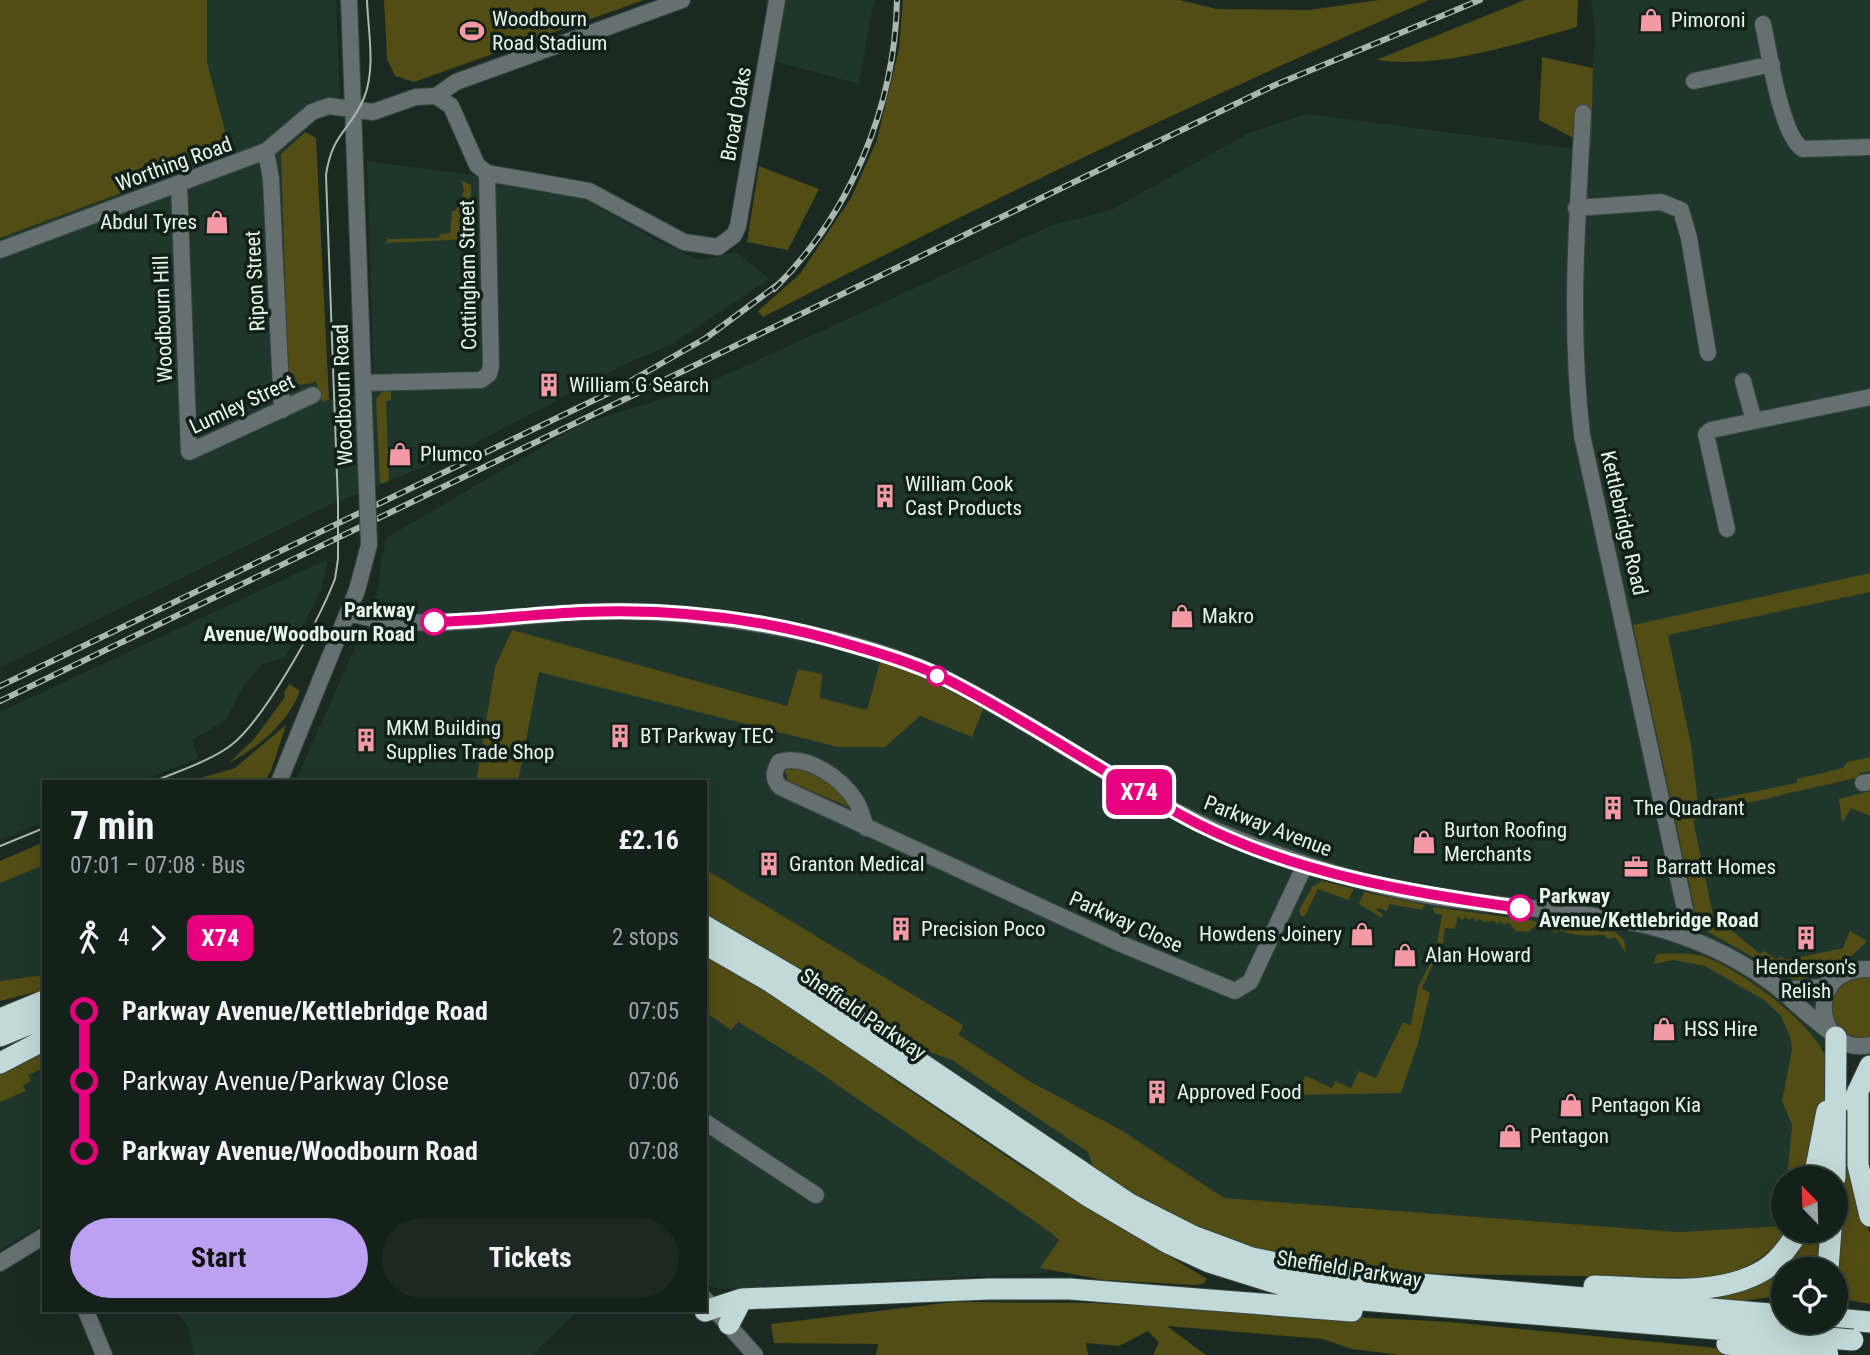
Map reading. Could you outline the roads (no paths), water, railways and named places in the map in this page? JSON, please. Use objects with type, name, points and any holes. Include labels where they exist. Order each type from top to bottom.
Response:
[{"type":"highway","name":"Sheffield Parkway","points":[[707,927],[796,979],[1095,1182],[1193,1236],[1252,1258],[1319,1273],[1480,1290],[1771,1331]]},
{"type":"highway","name":"Sheffield Parkway","points":[[707,945],[771,982],[1088,1196],[1168,1243],[1209,1262],[1286,1286],[1362,1300],[1771,1332]]},
{"type":"highway","points":[[0,1019],[42,1002]]},
{"type":"highway","points":[[0,1036],[42,1019]]},
{"type":"highway","points":[[1834,1035],[1837,1074],[1835,1166]]},
{"type":"highway","points":[[0,1063],[42,1041]]},
{"type":"highway","points":[[1836,1166],[1849,1111],[1870,1066]]},
{"type":"highway","points":[[1817,1166],[1837,1074]]},
{"type":"highway","points":[[1858,1091],[1858,1165],[1870,1216]]},
{"type":"highway","points":[[1480,1290],[1536,1286],[1714,1286],[1765,1269],[1788,1243]]},
{"type":"highway","points":[[707,1308],[742,1299],[1070,1289],[1400,1315],[1469,1309]]},
{"type":"highway","points":[[732,1330],[742,1299]]},
{"type":"highway","points":[[1788,1334],[1828,1355]]},
{"type":"highway","points":[[1820,1355],[1822,1334]]},
{"type":"street","name":"Woodbourn Road","points":[[280,779],[348,613],[369,545],[349,0]]},
{"type":"street","points":[[487,173],[477,165],[451,106],[436,96],[456,82],[682,0]]},
{"type":"street","name":"Broad Oaks","points":[[487,173],[589,191],[697,246],[718,247],[734,235],[741,214],[777,0]]},
{"type":"street","points":[[1763,24],[1787,127],[1797,145],[1803,149],[1870,147]]},
{"type":"street","points":[[1694,81],[1772,64]]},
{"type":"street","name":"Worthing Road","points":[[0,250],[266,151],[318,109],[353,107],[373,112],[416,97],[436,96]]},
{"type":"street","name":"Kettlebridge Road","points":[[1583,113],[1576,208],[1573,317],[1575,377],[1582,435],[1686,914],[1683,936]]},
{"type":"street","name":"Ripon Street","points":[[266,151],[271,179],[282,410]]},
{"type":"street","name":"Cottingham Street","points":[[363,383],[481,380],[489,374],[487,173]]},
{"type":"street","name":"Woodbourn Hill","points":[[179,184],[189,452]]},
{"type":"street","points":[[1576,208],[1661,202],[1681,210],[1689,238],[1707,353]]},
{"type":"street","points":[[1744,381],[1754,421]]},
{"type":"street","name":"Lumley Street","points":[[189,452],[313,395]]},
{"type":"street","points":[[1727,529],[1706,434],[1711,430],[1870,397]]},
{"type":"street","name":"Parkway Avenue","points":[[348,613],[424,622],[454,622],[637,611],[722,617],[809,633],[853,645],[946,679],[1102,772],[1202,825],[1305,865],[1430,896],[1610,920],[1683,936],[1720,953],[1781,990],[1815,1022],[1834,1035]]},
{"type":"street","name":"Parkway Close","points":[[866,828],[856,802],[832,775],[802,761],[788,759],[779,762],[774,781],[780,787],[866,828],[1119,943],[1235,991],[1250,982],[1305,865]]},
{"type":"street","points":[[1781,990],[1821,987],[1863,969],[1870,957]]},
{"type":"street","points":[[1834,981],[1824,1000],[1824,1014],[1834,1035],[1856,1046],[1870,1045]]},
{"type":"street","points":[[707,1123],[816,1195]]},
{"type":"street","points":[[0,1262],[42,1237]]},
{"type":"street","points":[[707,1311],[732,1330],[755,1355]]},
{"type":"street","points":[[86,1312],[98,1353]]},
{"type":"tram line","points":[[158,780],[212,757],[244,733],[289,668],[317,619],[335,579],[338,559],[338,503],[326,175],[332,150],[359,109],[368,86],[370,49],[367,0]]},
{"type":"tram line","points":[[0,846],[42,829]]},
{"type":"railway","points":[[774,289],[825,227],[846,193],[863,156],[888,80],[897,0]]},
{"type":"railway","points":[[0,701],[1275,85],[1480,0]]},
{"type":"railway","points":[[0,686],[613,391],[706,338],[780,283]]},
{"type":"place","name":"Pimoroni","points":[[1651,20]]},
{"type":"place","name":"Woodbourn Road Stadium","points":[[472,31]]},
{"type":"place","name":"Abdul Tyres","points":[[217,222]]},
{"type":"place","name":"William G Search","points":[[549,385]]},
{"type":"place","name":"Plumco","points":[[400,454]]},
{"type":"place","name":"William Cook Cast Products","points":[[885,496]]},
{"type":"place","name":"Makro","points":[[1182,616]]},
{"type":"place","name":"Parkway Avenue/Woodbourn Road","points":[[434,622]]},
{"type":"place","name":"BT Parkway TEC","points":[[620,736]]},
{"type":"place","name":"MKM Building Supplies Trade Shop","points":[[366,740]]},
{"type":"place","name":"The Quadrant","points":[[1613,808]]},
{"type":"place","name":"Burton Roofing Merchants","points":[[1424,842]]},
{"type":"place","name":"Granton Medical","points":[[769,864]]},
{"type":"place","name":"Barratt Homes","points":[[1636,867]]},
{"type":"place","name":"Parkway Avenue/Kettlebridge Road","points":[[1520,908]]},
{"type":"place","name":"Precision Poco","points":[[901,929]]},
{"type":"place","name":"Howdens Joinery","points":[[1362,934]]},
{"type":"place","name":"Henderson's Relish","points":[[1806,938]]},
{"type":"place","name":"Alan Howard","points":[[1405,955]]},
{"type":"place","name":"HSS Hire","points":[[1664,1029]]},
{"type":"place","name":"Approved Food","points":[[1157,1092]]},
{"type":"place","name":"Pentagon Kia","points":[[1571,1105]]},
{"type":"place","name":"Pentagon","points":[[1510,1136]]}]
